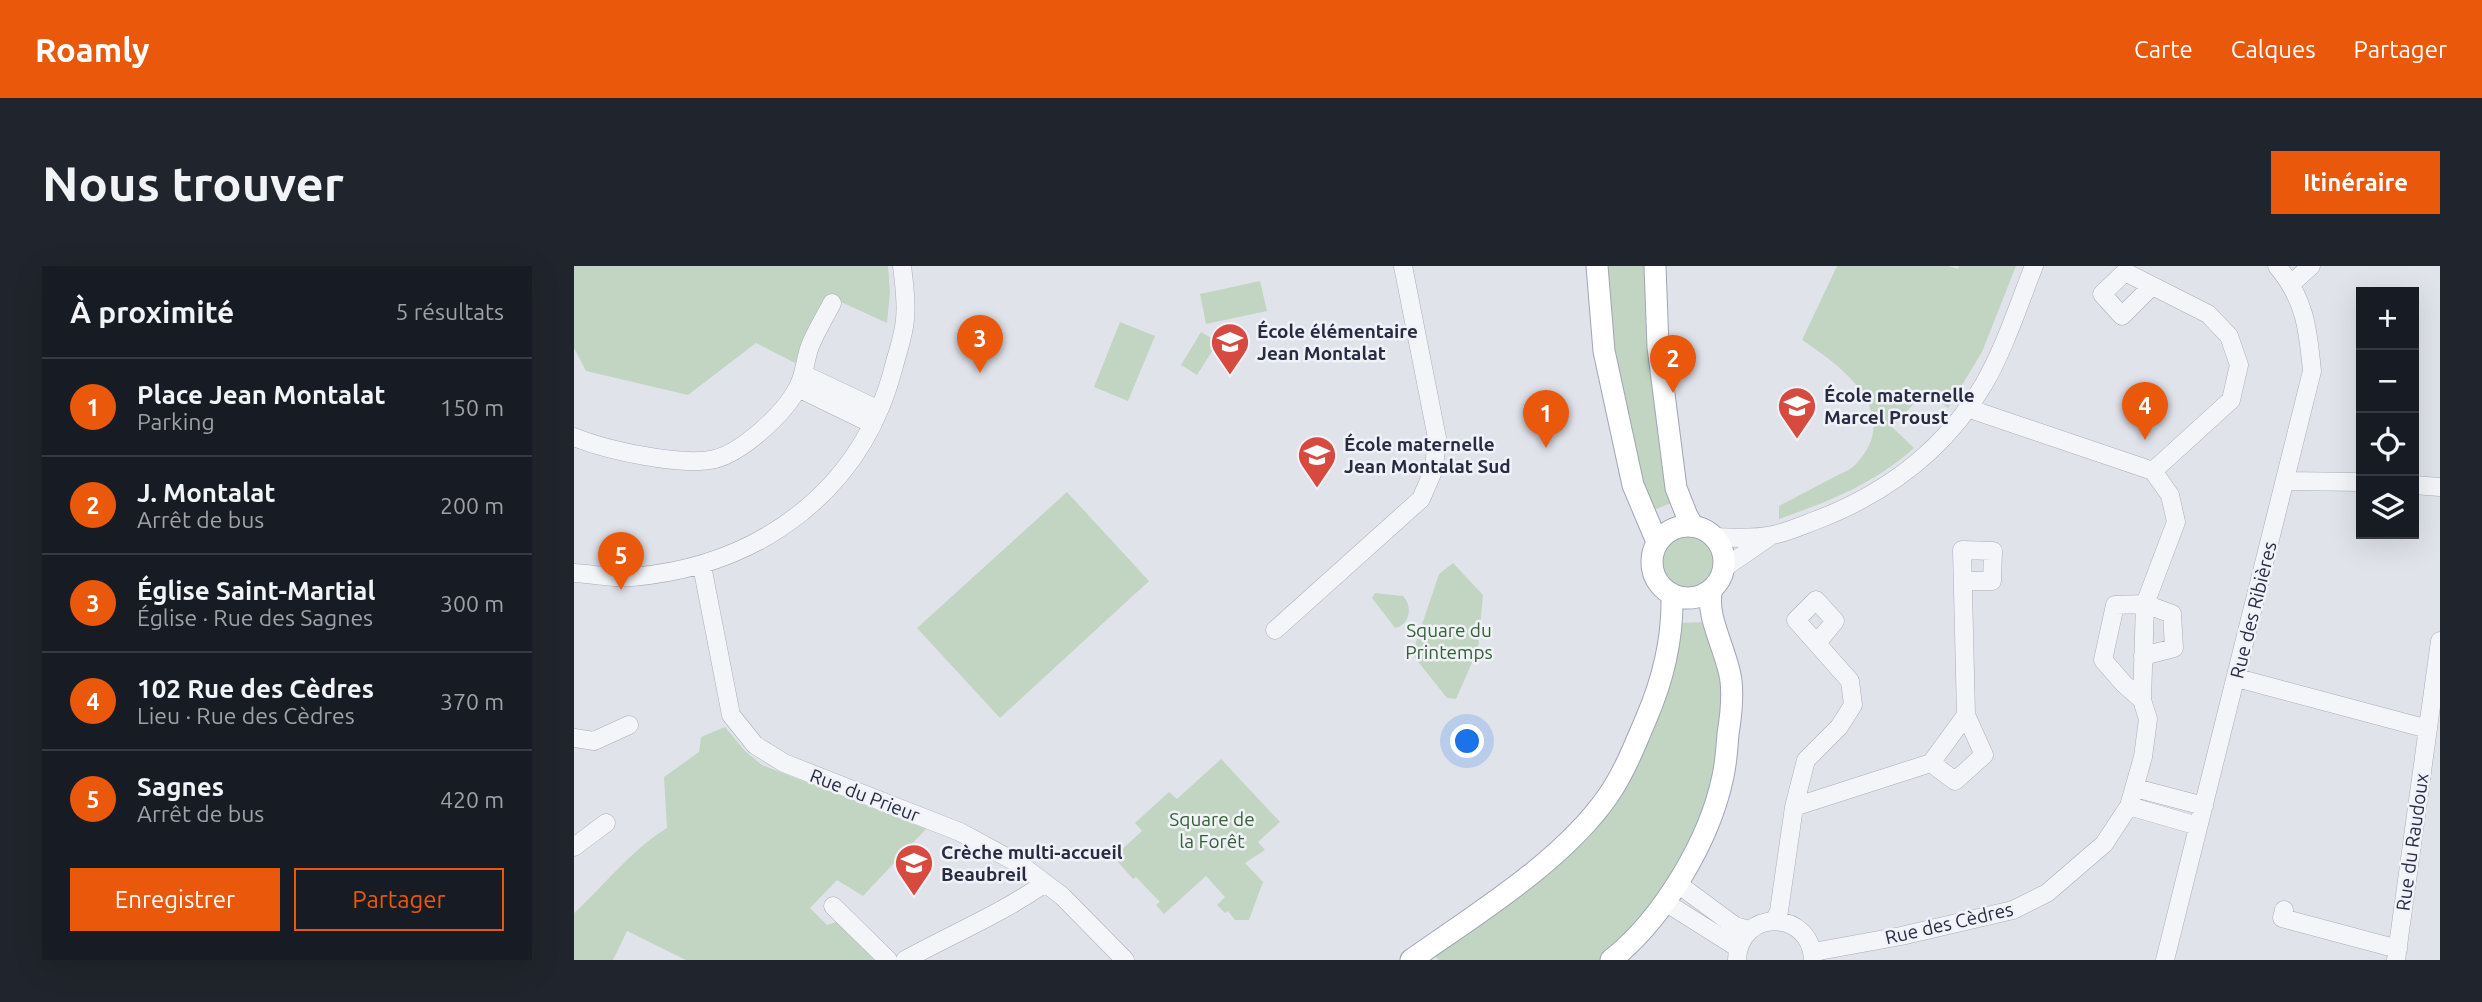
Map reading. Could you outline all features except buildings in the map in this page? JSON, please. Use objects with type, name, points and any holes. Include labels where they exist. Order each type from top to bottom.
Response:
[{"type":"main road","points":[[1597,266],[1604,351],[1627,458],[1633,485],[1657,542]]},
{"type":"main road","points":[[1654,266],[1658,347],[1676,488],[1693,526]]},
{"type":"main road","points":[[1693,526],[1705,529],[1715,537],[1724,557],[1724,568],[1718,583],[1712,589],[1693,598],[1672,595],[1663,589],[1652,570],[1651,560],[1657,542],[1673,528],[1693,526]]},
{"type":"main road","points":[[1611,960],[1665,902],[1678,884],[1703,834],[1723,778],[1732,703],[1731,680],[1710,603],[1712,589]]},
{"type":"main road","points":[[1411,960],[1551,856],[1576,834],[1608,796],[1653,704],[1672,633],[1672,595]]},
{"type":"street","points":[[574,573],[630,578],[702,566],[768,538],[822,497],[865,442],[889,385],[905,323],[902,266]]},
{"type":"street","points":[[1275,630],[1421,499],[1434,469],[1437,438],[1403,266]]},
{"type":"street","points":[[1724,568],[1772,535],[1836,513],[1878,492],[1931,452],[1952,430],[1967,408],[2001,349],[2034,266]]},
{"type":"street","name":"Rue des Ribières","points":[[2165,960],[2312,371],[2308,322],[2292,283],[2277,266]]},
{"type":"street","points":[[2292,283],[2311,266]]},
{"type":"street","points":[[1967,408],[2154,471],[2231,400],[2239,365],[2229,336],[2208,314],[2152,286]]},
{"type":"street","points":[[574,437],[651,457],[716,459],[746,443],[772,422],[801,381],[810,347],[832,303]]},
{"type":"street","points":[[801,381],[876,417]]},
{"type":"street","name":"Rue des Cèdres","points":[[1813,956],[2013,910],[2047,893],[2104,844],[2129,806],[2143,757],[2148,719],[2142,700],[2145,604],[2176,522],[2170,495],[2154,471]]},
{"type":"street","points":[[2285,481],[2356,482]]},
{"type":"street","points":[[2419,485],[2440,487]]},
{"type":"street","points":[[1715,537],[1772,535]]},
{"type":"street","name":"Rue du Prieur","points":[[702,566],[731,715],[755,745],[784,763],[971,837],[1021,865],[1062,896],[1125,960]]},
{"type":"street","points":[[1931,763],[1955,781],[1983,755],[1966,715],[1963,581]]},
{"type":"street","points":[[2142,700],[2103,660],[2115,605],[2145,604],[2172,614],[2174,648],[2143,656]]},
{"type":"street","name":"Rue du Raudoux","points":[[2397,954],[2440,641]]},
{"type":"street","points":[[1774,921],[1779,911],[1794,807],[1806,760],[1839,727],[1853,705],[1850,681],[1817,643]]},
{"type":"street","points":[[2237,678],[2428,729]]},
{"type":"street","points":[[1794,807],[1931,763],[1966,715]]},
{"type":"street","points":[[574,738],[594,740],[629,725]]},
{"type":"street","points":[[2135,788],[2204,806]]},
{"type":"street","points":[[2129,806],[2198,826]]},
{"type":"street","points":[[574,847],[606,823]]},
{"type":"street","points":[[905,960],[986,919],[1045,883]]},
{"type":"street","points":[[1678,884],[1735,926],[1749,930]]},
{"type":"street","points":[[1665,902],[1737,954],[1749,930],[1765,922],[1774,921],[1799,929],[1808,939],[1813,956]]},
{"type":"street","points":[[833,906],[888,960]]},
{"type":"street","points":[[2284,910],[2282,918],[2397,954]]},
{"type":"green space","points":[[574,266],[888,266],[890,292],[887,323],[828,296],[795,363],[756,343],[688,395],[586,371],[574,348]]},
{"type":"green space","points":[[1604,266],[1644,266],[1647,347],[1671,503],[1651,511],[1646,503],[1613,351]]},
{"type":"green space","points":[[1837,266],[1948,266],[1958,269],[1959,266],[2016,266],[1982,352],[1948,408],[1926,391],[1892,427],[1914,448],[1867,482],[1779,519],[1779,506],[1855,465],[1869,446],[1874,428],[1871,410],[1850,378],[1802,340]]},
{"type":"green space","points":[[1260,281],[1267,311],[1206,324],[1200,294]]},
{"type":"green space","points":[[1120,322],[1155,336],[1128,401],[1094,387]]},
{"type":"green space","points":[[1201,332],[1218,342],[1197,375],[1181,365]]},
{"type":"green space","points":[[1067,492],[1149,581],[1000,718],[917,628]]},
{"type":"green space","points":[[1687,536],[1697,538],[1705,544],[1711,552],[1711,572],[1705,580],[1697,586],[1687,588],[1677,586],[1669,580],[1663,572],[1661,562],[1663,552],[1669,544],[1677,538]]},
{"type":"green space","name":"Square du Printemps","points":[[1453,563],[1483,595],[1478,649],[1456,699],[1447,698],[1412,654],[1439,574]]},
{"type":"green space","points":[[1375,593],[1403,596],[1409,610],[1404,623],[1395,628],[1372,598]]},
{"type":"green space","points":[[1706,622],[1725,695],[1717,759],[1698,824],[1666,885],[1646,913],[1600,960],[1439,960],[1433,955],[1534,883],[1586,841],[1618,800],[1680,623]]},
{"type":"green space","points":[[725,727],[745,751],[762,765],[926,829],[863,896],[837,880],[810,908],[827,925],[839,921],[874,960],[686,960],[627,931],[613,960],[574,960],[574,913],[630,857],[667,828],[664,777],[699,752],[701,737]]},
{"type":"green space","name":"Square de la Forêt","points":[[1221,759],[1280,822],[1258,842],[1265,850],[1245,863],[1263,882],[1249,920],[1235,920],[1228,911],[1225,913],[1217,905],[1225,897],[1206,876],[1164,914],[1156,905],[1160,902],[1118,862],[1124,856],[1120,851],[1142,831],[1135,823],[1169,792],[1177,799]]},
{"type":"place","name":"Église Saint-Martial","points":[[980,373]]},
{"type":"place","name":"École élémentaire Jean Montalat","points":[[1230,376]]},
{"type":"place","name":"J. Montalat","points":[[1673,393]]},
{"type":"place","name":"École maternelle Marcel Proust","points":[[1797,440]]},
{"type":"place","name":"102 Rue des Cèdres","points":[[2145,440]]},
{"type":"place","name":"Place Jean Montalat","points":[[1546,448]]},
{"type":"place","name":"École maternelle Jean Montalat Sud","points":[[1317,489]]},
{"type":"place","name":"Sagnes","points":[[621,590]]},
{"type":"place","name":"Crèche multi-accueil Beaubreil","points":[[914,897]]}]
